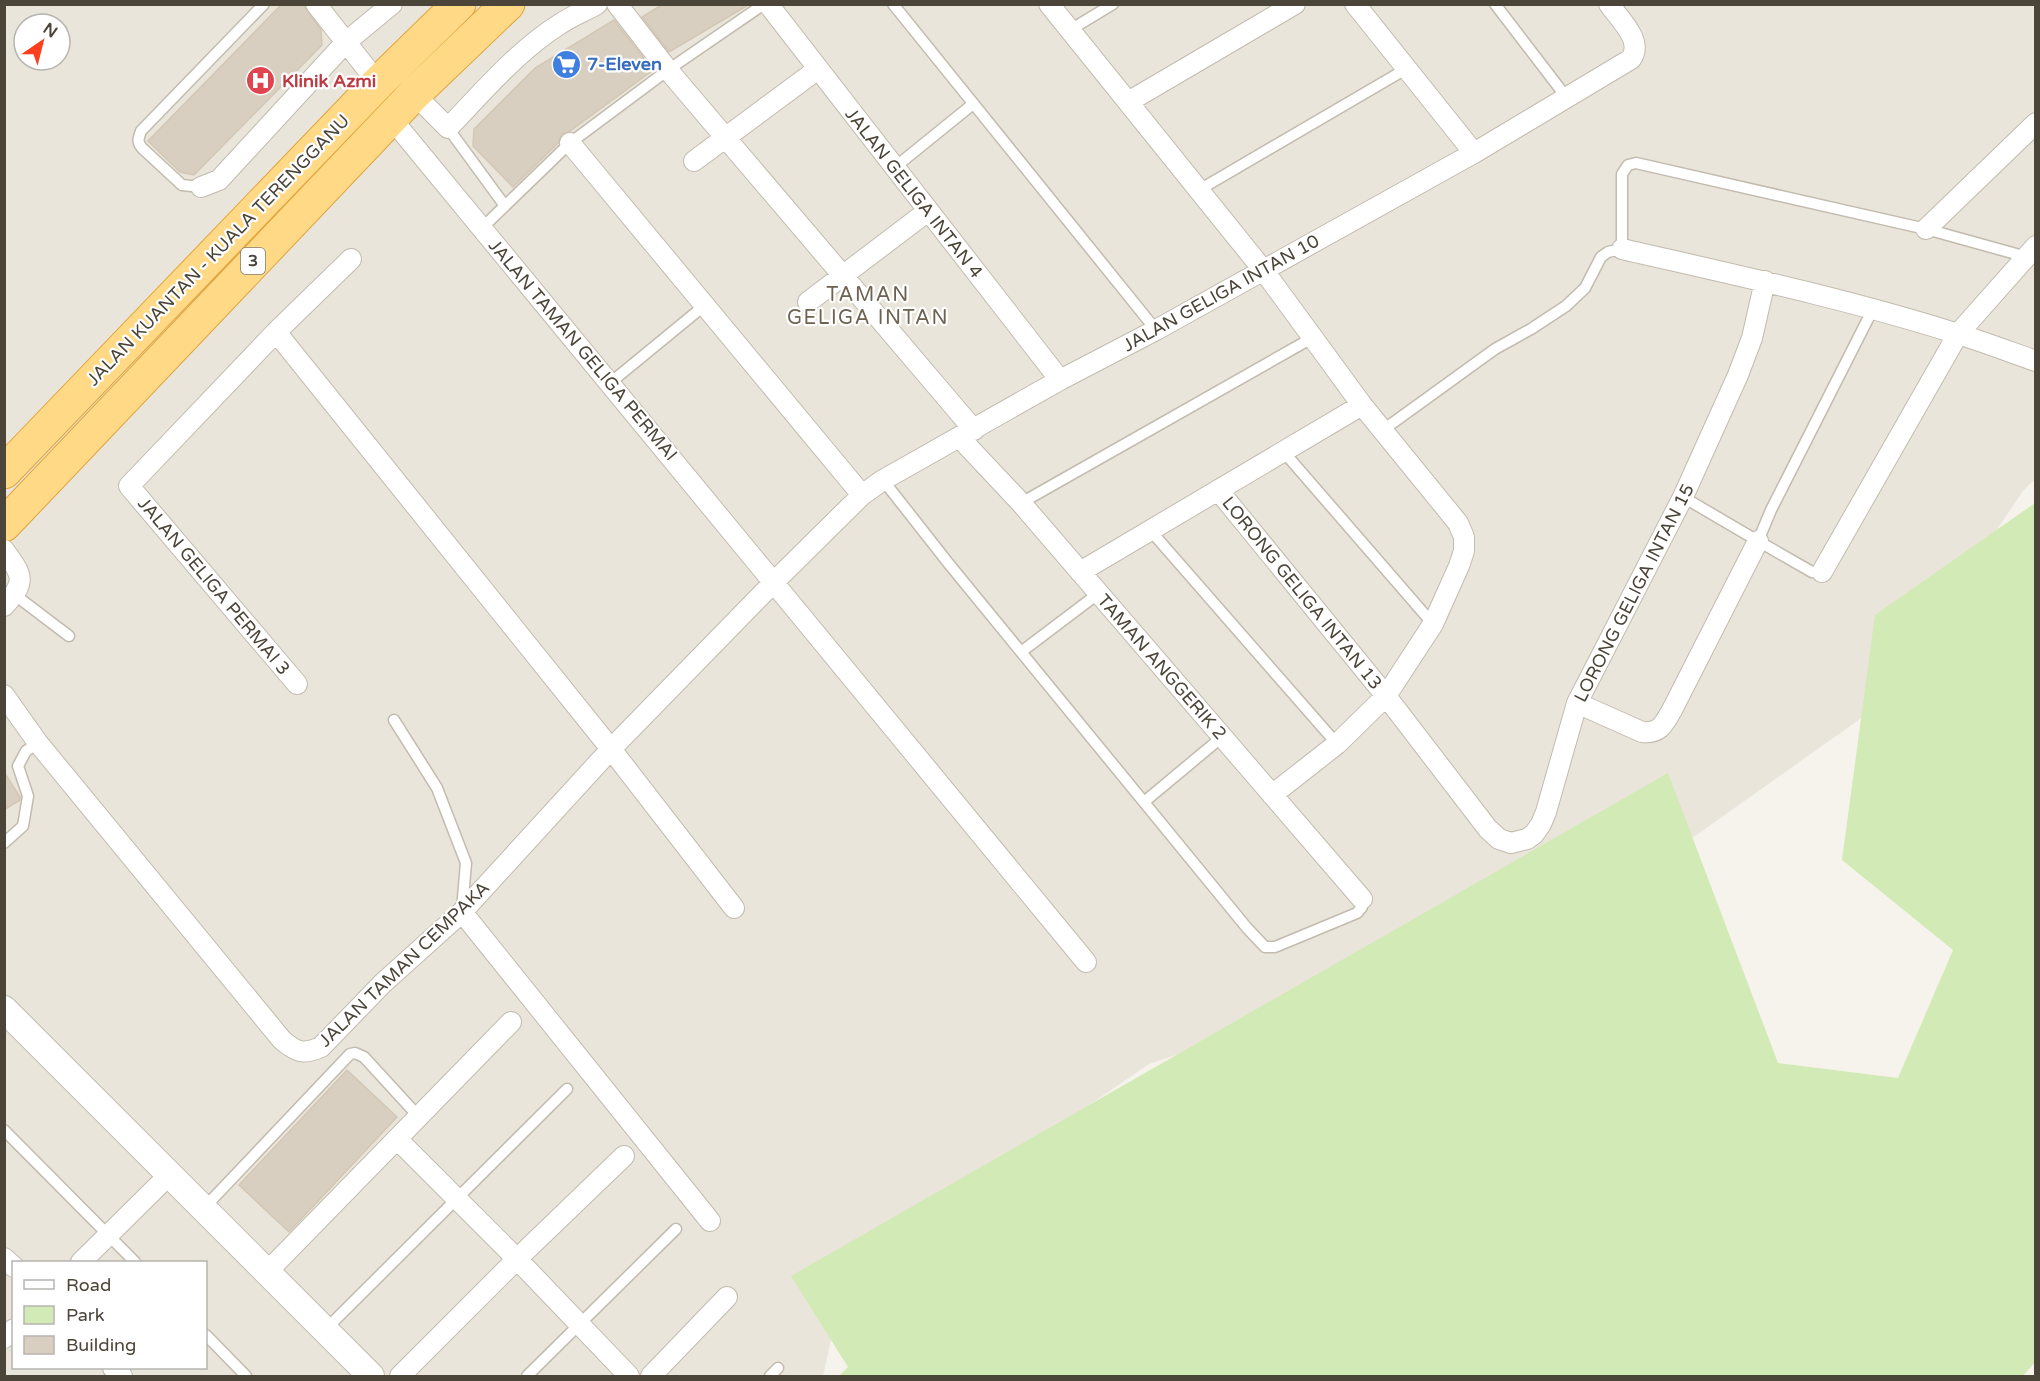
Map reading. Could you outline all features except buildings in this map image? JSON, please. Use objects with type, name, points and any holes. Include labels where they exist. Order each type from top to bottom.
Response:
[{"type":"highway","name":"JALAN KUANTAN - KUALA TERENGGANU","points":[[4,472],[378,83],[459,4]]},
{"type":"highway","name":"JALAN KUANTAN - KUALA TERENGGANU","points":[[4,525],[292,220],[414,94],[508,4]]},
{"type":"street","points":[[316,4],[378,83]]},
{"type":"street","points":[[201,187],[219,180],[346,42],[392,4]]},
{"type":"street","points":[[414,94],[448,128],[539,39],[562,23],[597,4]]},
{"type":"street","name":"TAMAN ANGGERIK 2","points":[[616,4],[668,70],[844,275],[1021,503],[1362,899]]},
{"type":"street","name":"JALAN GELIGA INTAN 4","points":[[766,4],[1060,380]]},
{"type":"street","points":[[1049,4],[1264,271],[1362,405],[1458,523],[1464,537],[1464,550],[1459,566],[1432,624],[1386,696],[1336,744],[1272,795]]},
{"type":"street","points":[[1128,102],[1295,4]]},
{"type":"street","points":[[1355,4],[1473,153]]},
{"type":"street","name":"JALAN GELIGA INTAN 10","points":[[774,582],[862,495],[883,480],[1060,380],[1264,271],[1473,153],[1630,59],[1635,53],[1634,40],[1609,4]]},
{"type":"street","points":[[694,161],[818,69]]},
{"type":"street","name":"JALAN TAMAN GELIGA PERMAI","points":[[392,118],[1086,962]]},
{"type":"street","points":[[1926,229],[2036,123]]},
{"type":"street","points":[[570,142],[862,495]]},
{"type":"street","points":[[808,302],[928,211]]},
{"type":"street","points":[[1622,249],[1765,281],[1873,309],[1958,334],[2036,361]]},
{"type":"street","points":[[1822,572],[1958,334],[2032,254]]},
{"type":"street","points":[[351,259],[276,332],[611,748],[734,908]]},
{"type":"street","name":"LORONG GELIGA INTAN 15","points":[[1386,696],[1488,829],[1499,839],[1511,843],[1527,839],[1534,834],[1546,813],[1577,703],[1683,497],[1738,375],[1752,338],[1765,281]]},
{"type":"street","name":"JALAN GELIGA PERMAI 3","points":[[276,332],[129,486],[297,684]]},
{"type":"street","points":[[1080,572],[1362,405]]},
{"type":"street","name":"LORONG GELIGA INTAN 13","points":[[1218,490],[1386,696]]},
{"type":"street","points":[[1577,703],[1642,732],[1651,733],[1658,730],[1672,710],[1758,541]]},
{"type":"street","points":[[4,550],[18,569],[21,581],[10,600]]},
{"type":"street","name":"JALAN TAMAN CEMPAKA","points":[[4,695],[38,743],[282,1040],[292,1049],[311,1052],[321,1047],[383,983],[462,912],[611,748],[774,582]]},
{"type":"street","points":[[462,912],[710,1221]]},
{"type":"street","points":[[4,1009],[369,1376]]},
{"type":"street","points":[[267,1272],[511,1022]]},
{"type":"street","points":[[397,1139],[517,1259],[629,1377]]},
{"type":"street","points":[[400,1377],[517,1259],[624,1156]]},
{"type":"street","points":[[83,1261],[170,1174]]},
{"type":"street","points":[[651,1377],[727,1297]]},
{"type":"lane","points":[[201,187],[182,185],[142,148],[138,143],[138,138],[141,131],[264,4]]},
{"type":"lane","points":[[482,228],[570,142],[668,70],[766,4]]},
{"type":"lane","points":[[893,4],[1156,330]]},
{"type":"lane","points":[[1070,30],[1113,4]]},
{"type":"lane","points":[[1495,4],[1567,98]]},
{"type":"lane","points":[[1199,190],[1406,69]]},
{"type":"lane","points":[[894,168],[973,104]]},
{"type":"lane","points":[[448,128],[505,206]]},
{"type":"lane","points":[[1383,430],[1495,348],[1531,329],[1566,306],[1586,288],[1601,257],[1608,252],[1622,249],[1622,174],[1628,165],[1636,163],[2032,254]]},
{"type":"lane","points":[[610,383],[705,305]]},
{"type":"lane","points":[[1758,541],[1771,510],[1873,309]]},
{"type":"lane","points":[[1021,503],[1312,338]]},
{"type":"lane","points":[[1283,451],[1432,624]]},
{"type":"lane","points":[[883,480],[1021,652],[1265,947],[1275,947],[1357,913],[1362,907],[1362,899]]},
{"type":"lane","points":[[1683,497],[1812,572],[1822,572]]},
{"type":"lane","points":[[1150,530],[1336,744]]},
{"type":"lane","points":[[1021,652],[1099,593]]},
{"type":"lane","points":[[10,600],[69,636]]},
{"type":"lane","points":[[394,720],[437,788],[466,863],[462,912]]},
{"type":"lane","points":[[1144,802],[1222,737]]},
{"type":"lane","points":[[4,843],[23,826],[28,796],[18,766],[26,751],[38,743]]},
{"type":"lane","points":[[204,1208],[350,1054],[355,1053],[364,1057],[419,1117]]},
{"type":"lane","points":[[325,1330],[567,1089]]},
{"type":"lane","points":[[4,1130],[133,1261]]},
{"type":"lane","points":[[527,1377],[578,1324],[676,1230]]},
{"type":"lane","points":[[207,1336],[246,1377]]},
{"type":"shaded area","points":[[5,5],[2035,5],[2035,479],[2023,491],[1877,707],[1578,919],[1149,1064],[846,1272],[823,1376],[5,1376]]},
{"type":"green space","points":[[2035,503],[2036,1361],[2023,1376],[839,1376],[848,1367],[791,1276],[1668,773],[1778,1063],[1898,1078],[1953,950],[1842,860],[1875,615]]},
{"type":"place","name":"7-Eleven","points":[[566,64]]},
{"type":"place","name":"Klinik Azmi","points":[[261,81]]},
{"type":"district","name":"TAMAN GELIGA INTAN","points":[[868,306]]}]
